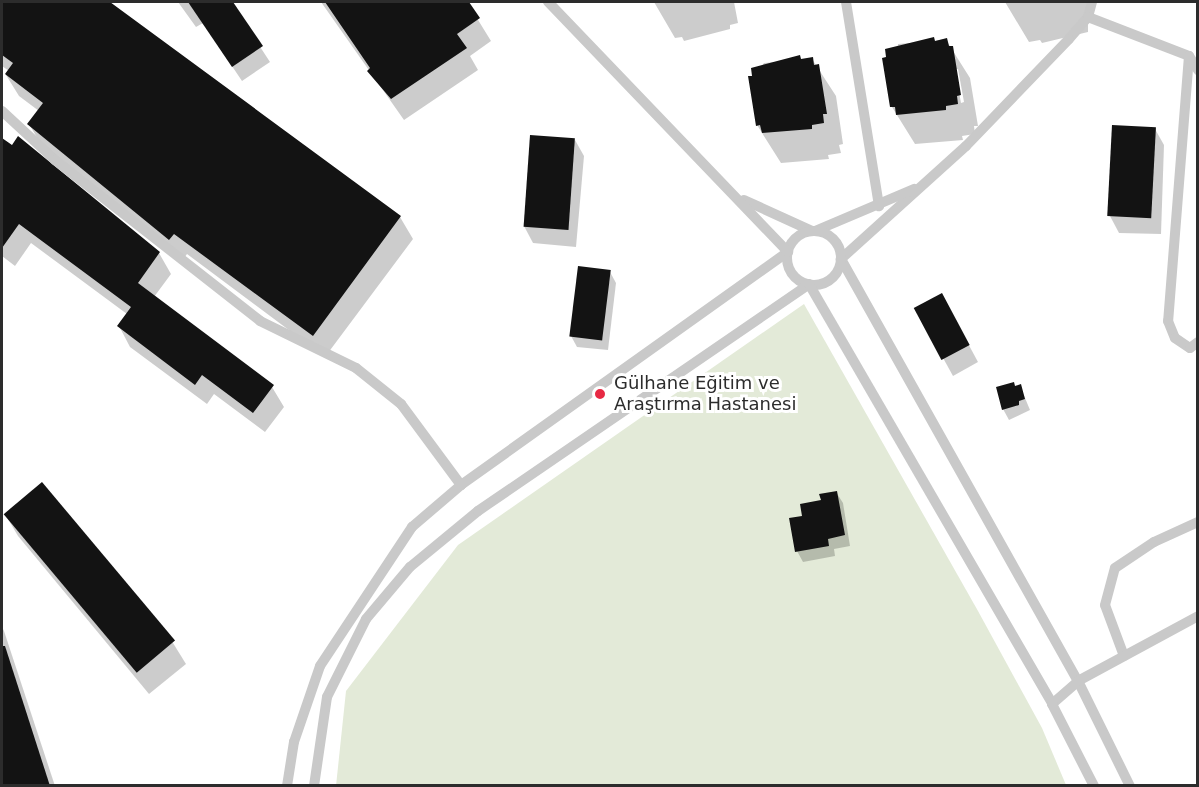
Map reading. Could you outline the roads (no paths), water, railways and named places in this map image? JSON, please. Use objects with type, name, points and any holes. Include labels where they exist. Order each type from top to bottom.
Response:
[{"type":"lane","points":[[548,2],[741,199],[788,252],[794,276],[809,284],[1052,704],[1094,786]]},
{"type":"lane","points":[[847,2],[879,206]]},
{"type":"lane","points":[[314,786],[327,697],[366,619],[410,567],[478,511],[809,284],[826,282],[833,276],[841,259],[974,137],[1088,16],[1092,2]]},
{"type":"lane","points":[[1088,16],[1189,56],[1197,70]]},
{"type":"lane","points":[[1189,56],[1168,321],[1176,338],[1190,348],[1197,342]]},
{"type":"lane","points":[[2,111],[55,160],[260,321],[356,368],[401,404],[461,485]]},
{"type":"lane","points":[[287,786],[294,742],[320,666],[412,527],[461,485],[788,252],[796,237],[879,206],[925,183]]},
{"type":"lane","points":[[741,199],[836,242],[841,259],[1078,681],[1130,786]]},
{"type":"lane","points":[[1124,656],[1105,605],[1115,568],[1154,542],[1197,522]]},
{"type":"lane","points":[[1052,704],[1078,681],[1197,616]]},
{"type":"place","name":"Gülhane Eğitim ve Araştırma Hastanesi","points":[[600,394]]}]
